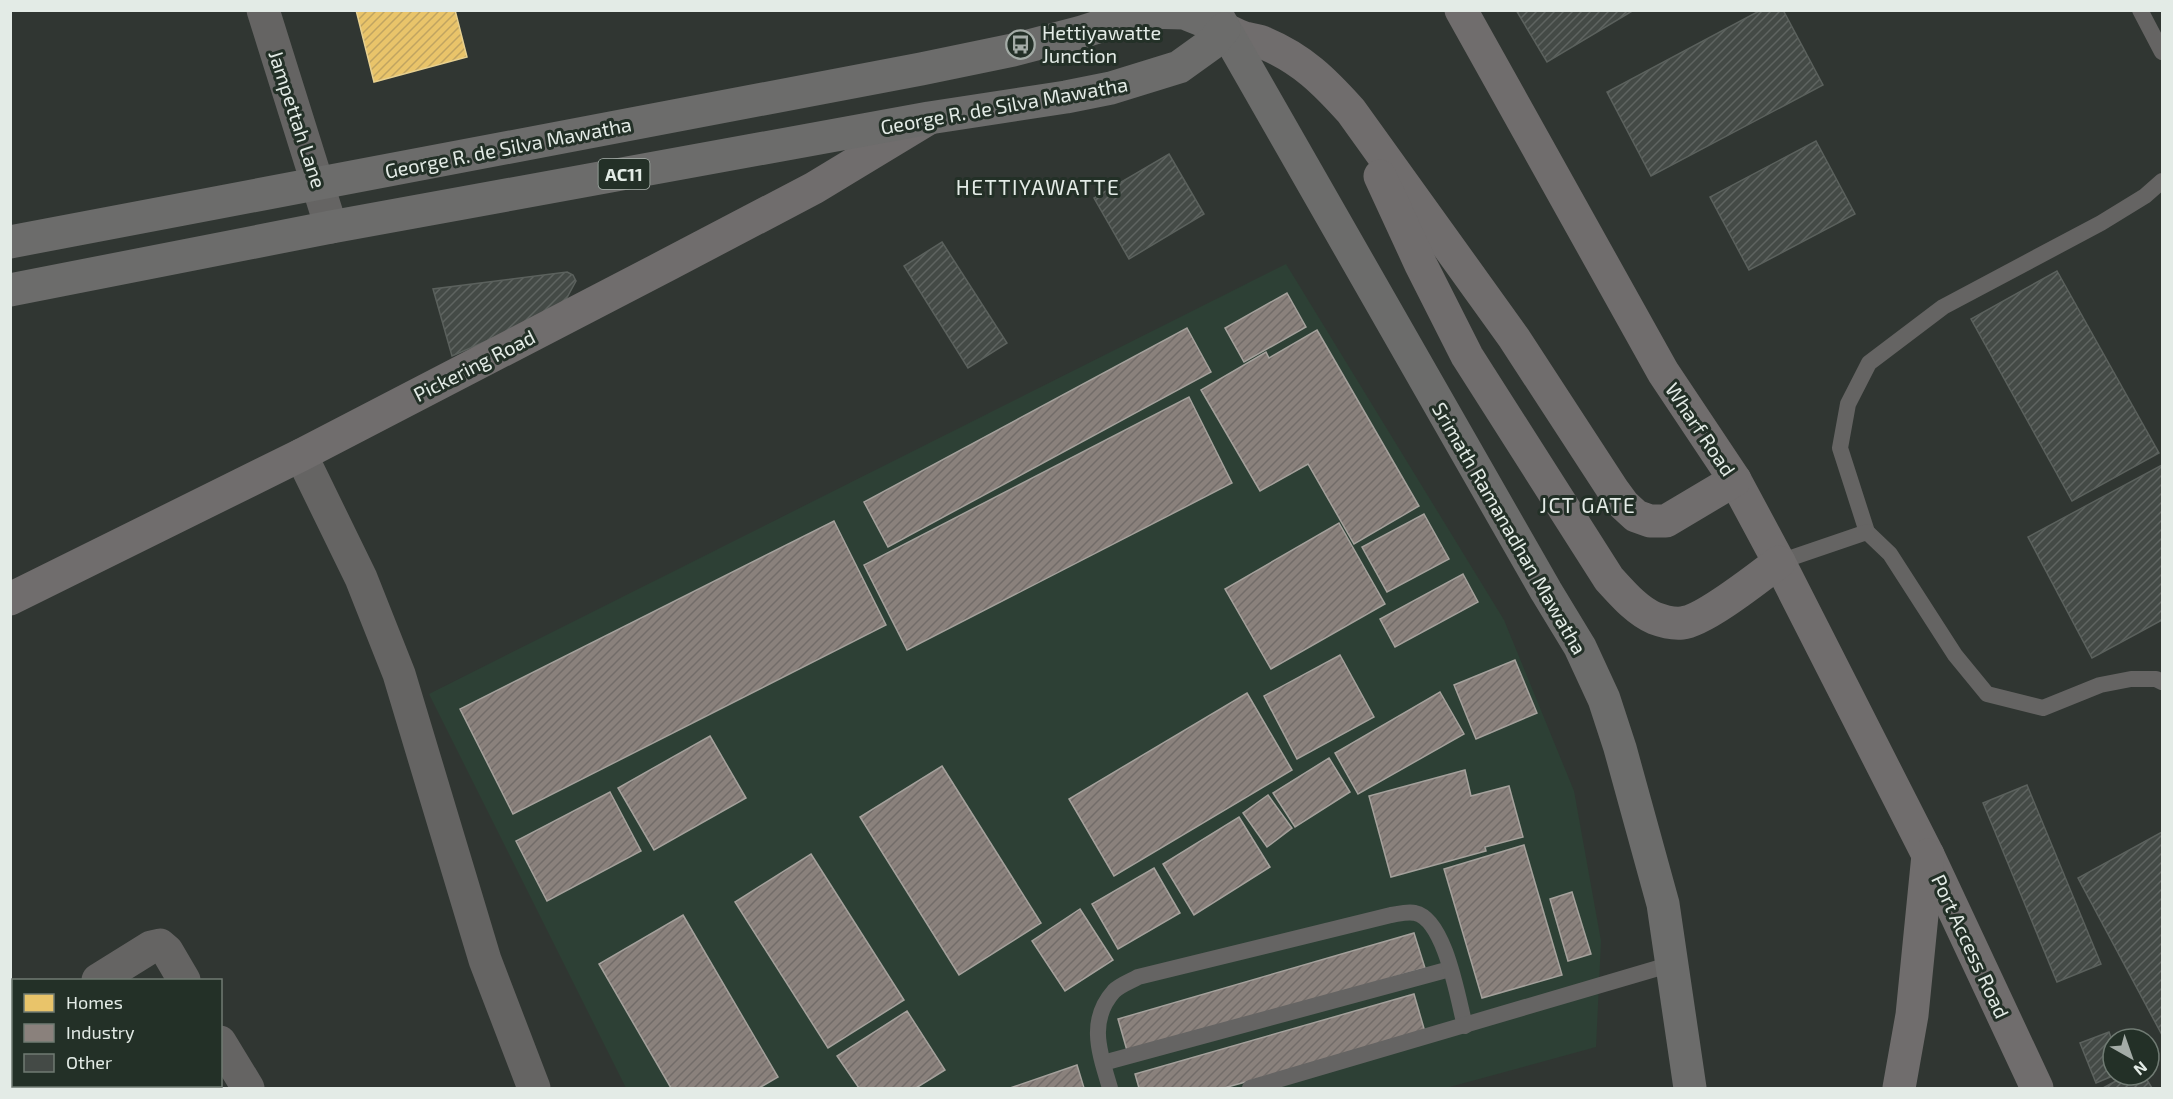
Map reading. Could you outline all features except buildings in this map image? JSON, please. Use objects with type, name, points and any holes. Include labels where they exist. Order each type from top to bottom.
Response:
[{"type":"main road","name":"George R. de Silva Mawatha","points":[[10,242],[921,69],[1012,50],[1082,32],[1144,12],[1184,13],[1219,20],[1211,44],[1179,67],[1145,78],[1066,97],[929,118],[331,227],[10,290]]},
{"type":"main road","name":"Srimath Ramanadhan Mawatha","points":[[1219,20],[1580,647],[1604,699],[1624,759],[1663,904],[1690,1089]]},
{"type":"street","name":"Jampettah Lane","points":[[263,10],[331,227]]},
{"type":"street","name":"Wharf Road","points":[[1461,10],[1663,372],[1735,480],[1928,855]]},
{"type":"street","points":[[1219,20],[1244,38],[1260,41],[1307,67],[1326,83],[1351,111],[1514,338],[1624,506],[1636,516],[1650,521],[1666,521],[1735,480]]},
{"type":"street","points":[[1351,111],[1421,265],[1467,356],[1609,579],[1644,612],[1671,623],[1684,623],[1712,611],[1779,562]]},
{"type":"street","name":"Pickering Road","points":[[10,599],[301,455],[814,188],[929,118]]},
{"type":"street","points":[[301,455],[361,578],[399,674],[485,960],[534,1089]]},
{"type":"street","name":"Port Access Road","points":[[1899,1089],[1912,1015],[1928,855]]},
{"type":"street","name":"Port Access Road","points":[[1928,855],[2037,1089]]},
{"type":"street","points":[[101,979],[151,947],[160,945],[167,951],[183,979]]},
{"type":"street","points":[[222,1045],[248,1089]]},
{"type":"lane","points":[[2140,10],[2163,52]]},
{"type":"lane","points":[[2163,181],[2145,196],[2101,223],[1943,307],[1869,363],[1848,404],[1840,448],[1867,532],[1890,554],[1955,655],[1987,694],[2043,708],[2100,685],[2131,679],[2156,679],[2163,682]]},
{"type":"lane","points":[[1779,562],[1867,532]]},
{"type":"lane","points":[[1110,1089],[1097,1032],[1100,1014],[1115,990],[1138,977],[1391,915],[1415,913],[1430,922],[1442,941],[1465,1026]]},
{"type":"lane","points":[[1250,1089],[1672,964]]},
{"type":"lane","points":[[1103,1063],[1449,969]]},
{"type":"shaded area","points":[[1286,264],[1504,620],[1574,791],[1601,941],[1596,1047],[1446,1088],[626,1088],[429,694]]},
{"type":"place","name":"Hettiyawatte Junction","points":[[1021,44]]},
{"type":"district","name":"HETTIYAWATTE","points":[[1038,186]]},
{"type":"district","name":"JCT GATE","points":[[1588,504]]}]
